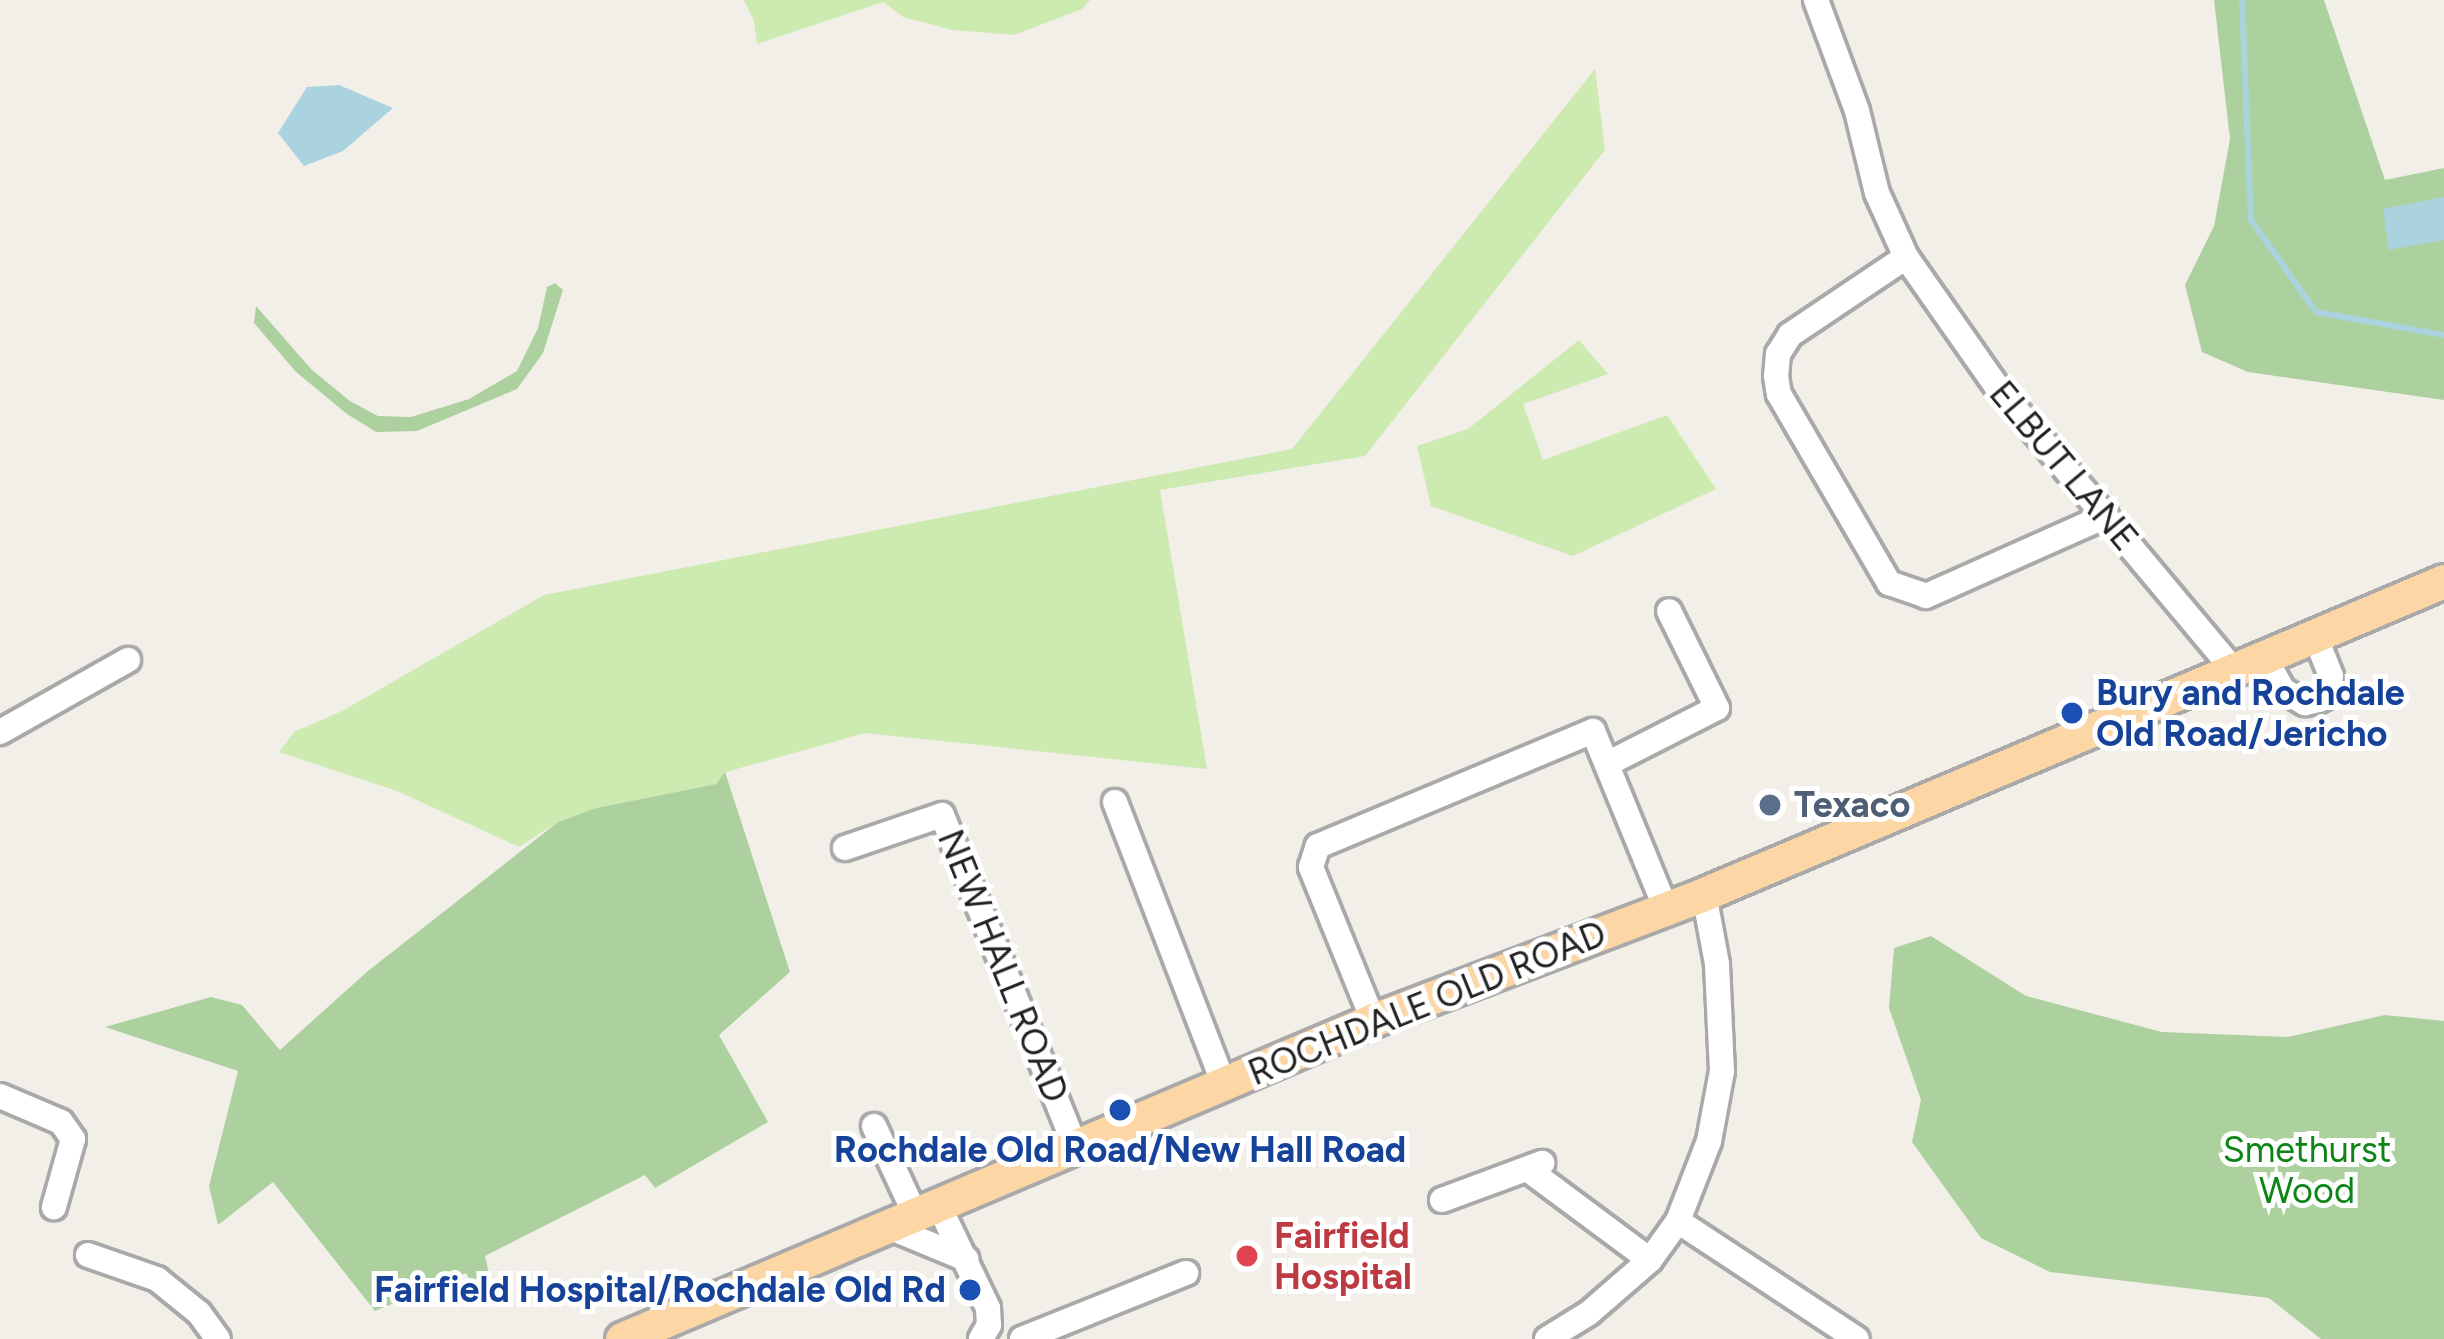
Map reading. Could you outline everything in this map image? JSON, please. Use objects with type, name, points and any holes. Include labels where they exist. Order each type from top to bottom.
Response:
[{"type":"main road","name":"ROCHDALE OLD ROAD","points":[[622,1339],[1373,1020],[1704,894],[2444,581]]},
{"type":"street","name":"ELBUT LANE","points":[[1816,0],[1857,111],[1877,193],[1906,257],[1997,387],[2106,516],[2248,662],[2294,699],[2327,696],[2331,676],[2314,636]]},
{"type":"street","points":[[1906,257],[1790,335],[1778,354],[1776,376],[1779,394],[1889,584],[1926,596],[2106,516]]},
{"type":"street","points":[[1609,763],[1717,708],[1669,611]]},
{"type":"street","points":[[0,732],[128,660]]},
{"type":"street","points":[[1373,1020],[1311,867],[1318,846],[1593,731],[1666,909]]},
{"type":"street","points":[[1115,802],[1224,1084]]},
{"type":"street","name":"NEW HALL ROAD","points":[[845,848],[942,815],[1075,1146]]},
{"type":"street","points":[[1547,1339],[1589,1313],[1650,1260],[1678,1221],[1709,1141],[1722,1071],[1717,964],[1704,894]]},
{"type":"street","points":[[0,1096],[61,1122],[73,1139],[54,1207]]},
{"type":"street","points":[[874,1126],[913,1215],[966,1258],[988,1308],[988,1324],[980,1339]]},
{"type":"street","points":[[1442,1200],[1537,1166],[1650,1260]]},
{"type":"street","points":[[913,1215],[966,1258]]},
{"type":"street","points":[[1678,1221],[1857,1339]]},
{"type":"street","points":[[88,1255],[158,1279],[199,1313],[218,1339]]},
{"type":"street","points":[[1022,1339],[1186,1273]]},
{"type":"green space","points":[[744,0],[1090,0],[1082,9],[1014,35],[952,30],[903,17],[883,2],[757,44],[754,21]]},
{"type":"green space","points":[[2214,0],[2324,0],[2385,180],[2444,168],[2444,400],[2248,372],[2202,352],[2185,285],[2214,226],[2230,139]]},
{"type":"green space","points":[[1595,69],[1605,150],[1365,456],[1160,490],[1207,769],[865,733],[726,772],[716,784],[596,808],[558,822],[519,847],[397,791],[279,752],[294,732],[342,711],[544,595],[1292,449]]},
{"type":"green space","points":[[555,283],[563,290],[543,353],[517,389],[417,431],[376,432],[347,414],[296,372],[254,323],[256,306],[312,370],[350,401],[378,416],[411,417],[469,399],[517,371],[538,328],[547,287]]},
{"type":"green space","points":[[1579,340],[1608,374],[1523,404],[1543,460],[1667,415],[1716,489],[1573,556],[1431,506],[1417,446],[1468,429]]},
{"type":"green space","points":[[725,772],[790,972],[719,1035],[768,1122],[655,1188],[645,1175],[485,1256],[493,1291],[480,1299],[466,1273],[375,1311],[273,1182],[218,1225],[209,1186],[238,1071],[105,1027],[211,997],[242,1005],[280,1050],[368,971],[558,822],[596,808],[716,784]]},
{"type":"green space","name":"Smethurst Wood","points":[[1931,936],[2026,996],[2162,1032],[2288,1037],[2385,1015],[2444,1021],[2444,1339],[2321,1339],[2269,1298],[2050,1272],[1981,1238],[1912,1142],[1921,1100],[1889,1008],[1894,948]]},
{"type":"water","points":[[339,85],[393,108],[343,151],[304,166],[278,133],[307,87]]},
{"type":"water","points":[[2444,197],[2444,240],[2389,250],[2383,209]]},
{"type":"waterway","points":[[2242,0],[2251,220],[2316,312],[2444,335]]},
{"type":"place","name":"Bury and Rochdale Old Road/Jericho","points":[[2072,713]]},
{"type":"place","name":"Texaco","points":[[1770,805]]},
{"type":"place","name":"Rochdale Old Road/New Hall Road","points":[[1120,1110]]},
{"type":"place","name":"Fairfield Hospital","points":[[1247,1256]]},
{"type":"place","name":"Fairfield Hospital/Rochdale Old Rd","points":[[970,1290]]}]
